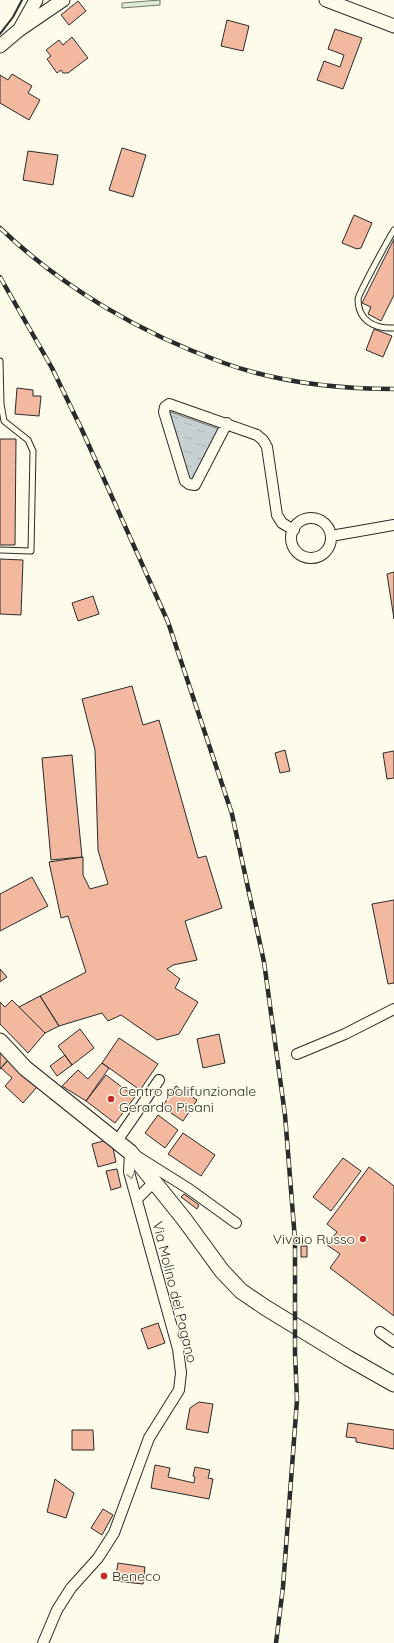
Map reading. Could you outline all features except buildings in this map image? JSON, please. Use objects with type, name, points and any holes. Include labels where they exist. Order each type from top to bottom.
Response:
[{"type":"main road","points":[[0,1041],[26,1068],[130,1152],[184,1219],[222,1271],[241,1291],[348,1358],[394,1384]]},
{"type":"street","points":[[19,30],[36,0]]},
{"type":"street","points":[[0,46],[19,30],[63,0]]},
{"type":"street","points":[[326,0],[394,26]]},
{"type":"street","points":[[227,423],[195,485],[189,484],[185,481],[164,412],[165,407],[170,404],[227,423],[257,435],[263,440],[267,447],[277,515],[282,523],[294,530]]},
{"type":"street","points":[[314,518],[326,524],[331,536],[328,548],[324,553],[312,558],[305,557],[295,549],[292,536],[294,530],[302,521],[314,518]]},
{"type":"street","points":[[331,536],[394,525]]},
{"type":"street","points":[[297,1054],[345,1034],[394,1009]]},
{"type":"street","points":[[117,1141],[159,1080]]},
{"type":"street","points":[[130,1152],[189,1189],[236,1223]]},
{"type":"street","name":"Via Molino del Pagano","points":[[44,1643],[57,1610],[71,1588],[98,1558],[114,1534],[149,1438],[179,1390],[181,1373],[178,1349],[129,1172],[130,1152]]},
{"type":"street","points":[[137,1199],[154,1182]]},
{"type":"street","points":[[380,1332],[394,1342]]},
{"type":"lane","points":[[394,230],[358,298],[360,311],[365,320],[378,327],[394,328]]},
{"type":"lane","points":[[0,361],[1,404],[4,421],[28,440],[33,452],[31,551],[0,550]]},
{"type":"green space","points":[[160,0],[160,5],[122,8],[122,3]]},
{"type":"water","points":[[168,411],[219,429],[192,481],[188,481]]},
{"type":"railway","points":[[0,228],[24,250],[50,270],[105,307],[163,338],[193,351],[244,370],[286,380],[351,388],[394,389]]},
{"type":"railway","points":[[0,277],[52,368],[82,430],[168,622],[232,814],[264,962],[285,1115],[295,1240],[295,1353],[297,1400],[283,1587],[276,1643]]},
{"type":"wall","points":[[0,34],[13,17],[22,0]]},
{"type":"place","name":"Centro polifunzionale Gerardo Pisani","points":[[111,1099]]},
{"type":"place","name":"Vivaio Russo","points":[[363,1239]]},
{"type":"place","name":"Beneco","points":[[104,1576]]}]
